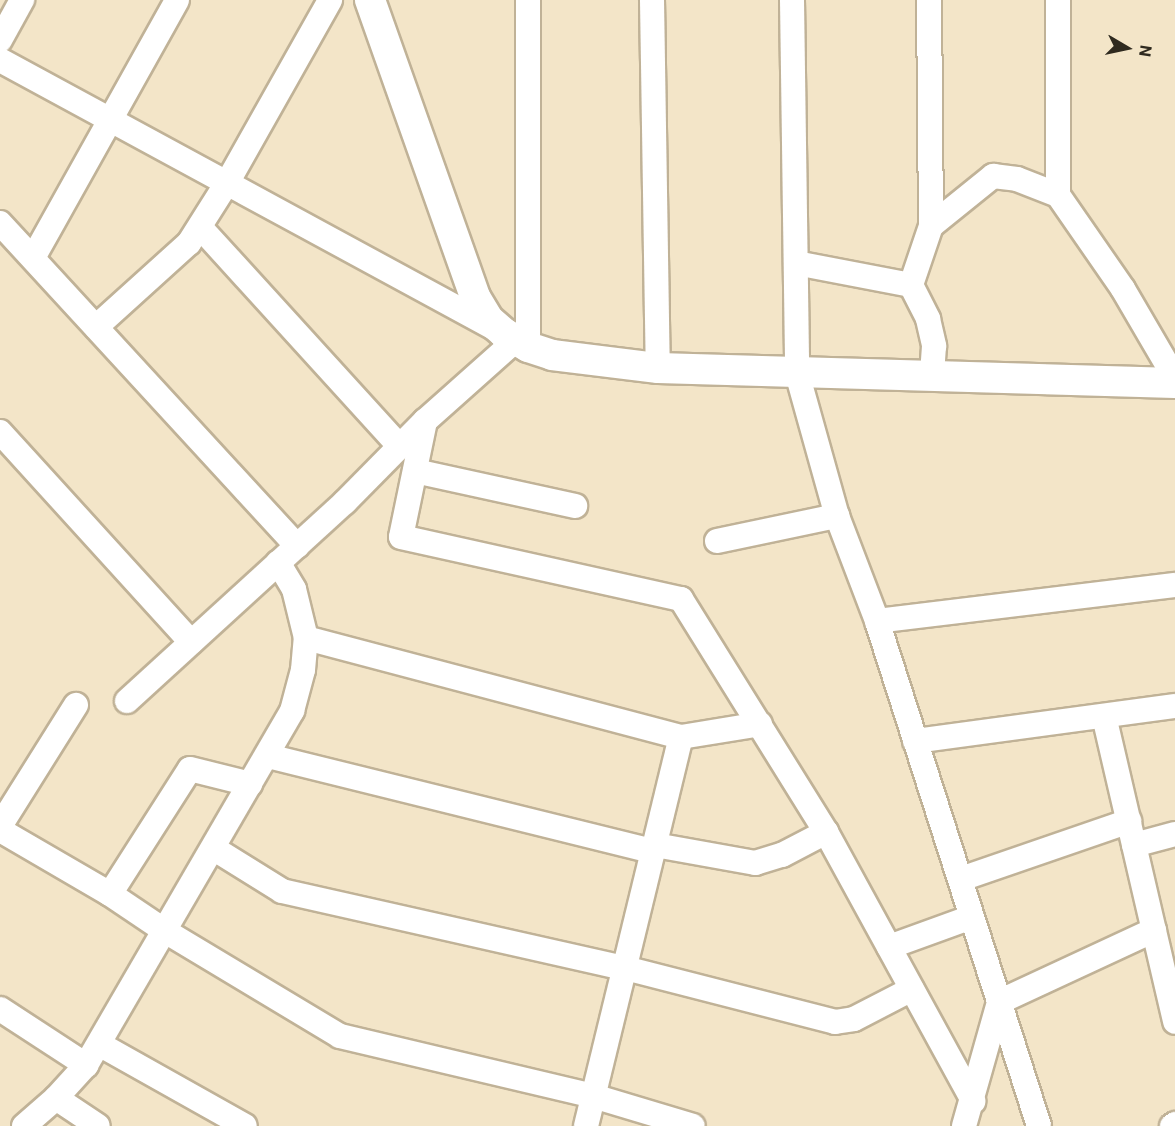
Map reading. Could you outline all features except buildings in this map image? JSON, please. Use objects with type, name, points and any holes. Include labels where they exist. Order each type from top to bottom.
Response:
[{"type":"street","points":[[0,40],[22,0]]},
{"type":"street","points":[[33,258],[177,0]]},
{"type":"street","points":[[96,327],[189,243],[227,183],[330,0]]},
{"type":"street","points":[[370,0],[475,297],[488,319],[516,340]]},
{"type":"street","points":[[128,701],[297,546],[425,421],[516,340],[528,0]]},
{"type":"street","points":[[652,0],[658,368]]},
{"type":"street","points":[[792,0],[797,373],[837,516],[877,621],[1039,1126]]},
{"type":"street","points":[[929,0],[931,226],[910,285],[928,319],[934,346],[932,377]]},
{"type":"street","points":[[1058,0],[1058,195]]},
{"type":"street","points":[[0,60],[516,340],[552,355],[658,368],[1175,383]]},
{"type":"street","points":[[931,226],[993,176],[1017,179],[1058,195],[1123,289],[1175,378]]},
{"type":"street","points":[[1,226],[297,546]]},
{"type":"street","points":[[200,227],[400,447]]},
{"type":"street","points":[[795,263],[910,285]]},
{"type":"street","points":[[425,421],[401,537],[681,599],[826,832],[973,1101]]},
{"type":"street","points":[[0,432],[191,642]]},
{"type":"street","points":[[415,471],[575,506]]},
{"type":"street","points":[[717,542],[837,516]]},
{"type":"street","points":[[24,1126],[56,1098],[86,1065],[249,784],[268,756],[292,711],[303,670],[306,638],[294,589],[278,562]]},
{"type":"street","points":[[877,621],[1175,585]]},
{"type":"street","points":[[306,638],[681,737],[760,724]]},
{"type":"street","points":[[76,705],[0,828],[340,1036],[593,1096],[693,1126]]},
{"type":"street","points":[[915,741],[1175,706]]},
{"type":"street","points":[[1104,716],[1175,1022]]},
{"type":"street","points":[[586,1126],[681,737]]},
{"type":"street","points":[[268,756],[654,848],[755,862],[782,855],[826,832]]},
{"type":"street","points":[[110,894],[190,770],[249,784]]},
{"type":"street","points":[[961,879],[1129,821]]},
{"type":"street","points":[[1134,845],[1175,834]]},
{"type":"street","points":[[213,848],[282,891],[625,968],[835,1022],[854,1019],[912,989]]},
{"type":"street","points":[[889,947],[972,916]]},
{"type":"street","points":[[999,1002],[1154,930]]},
{"type":"street","points":[[964,1126],[973,1101],[999,1002]]},
{"type":"street","points":[[0,1009],[86,1065]]},
{"type":"street","points":[[99,1044],[245,1126]]},
{"type":"street","points":[[56,1098],[98,1126]]}]
